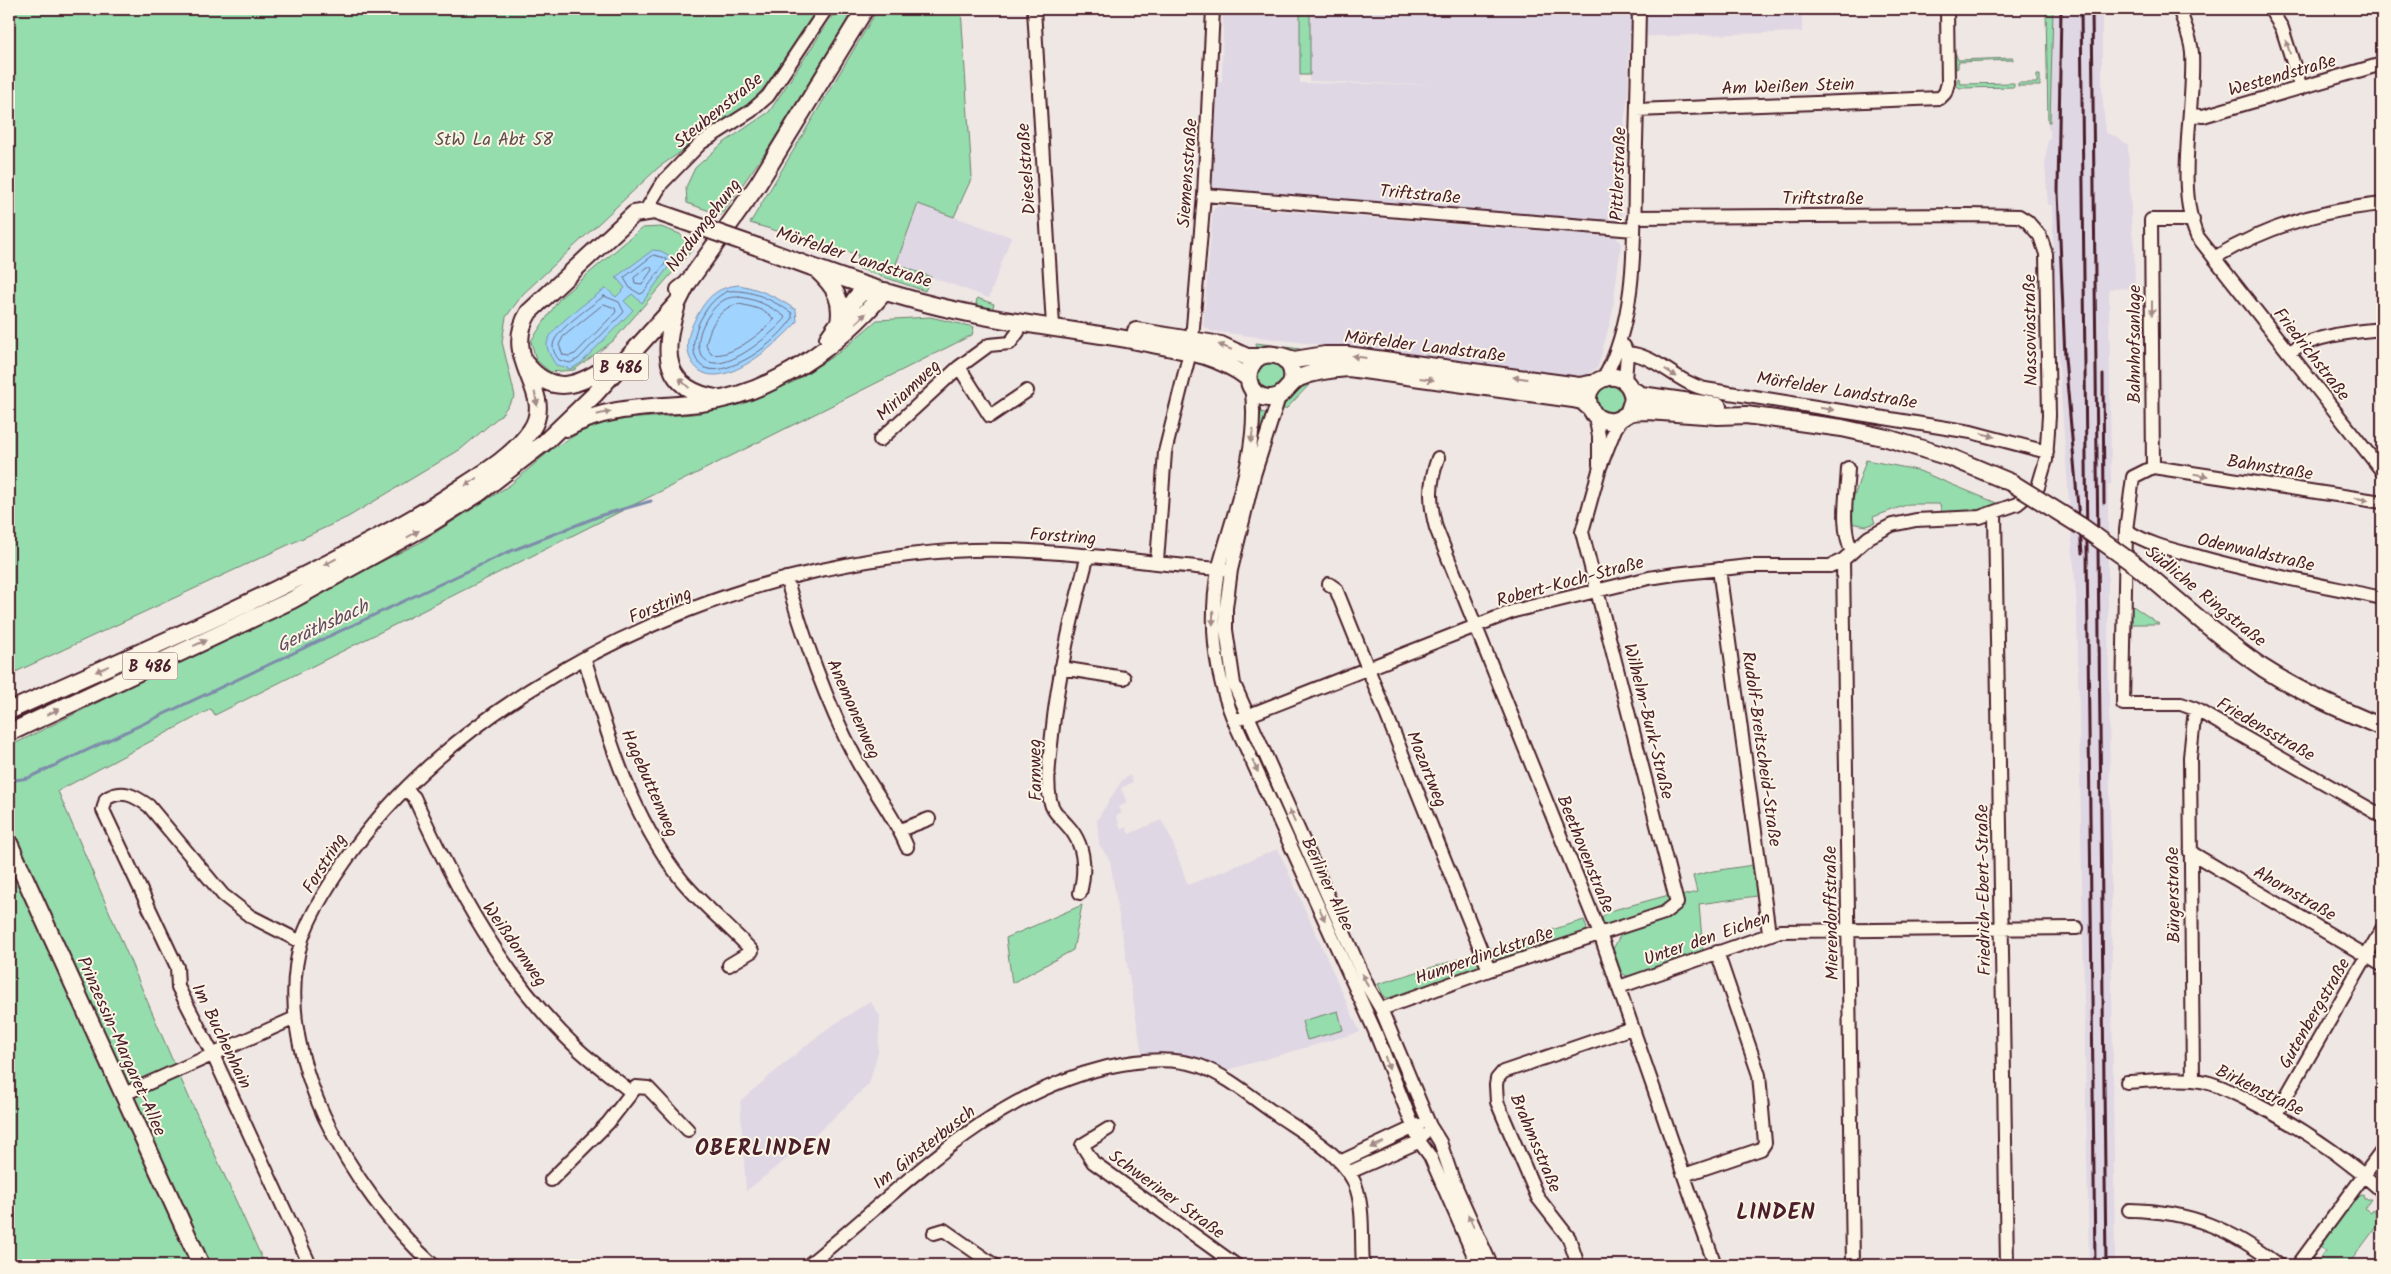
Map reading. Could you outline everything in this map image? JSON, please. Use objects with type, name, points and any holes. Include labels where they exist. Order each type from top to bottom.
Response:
[{"type":"main road","name":"Nordumgehung","points":[[511,454],[582,394],[671,296],[688,284],[758,184],[865,9]]},
{"type":"main road","name":"Mörfelder Landstraße","points":[[646,210],[661,212],[814,268],[885,291],[948,308],[1020,322],[1144,332],[1191,345],[1224,362],[1249,382],[1264,398],[1279,397],[1286,392],[1291,384],[1318,372],[1349,368],[1573,399],[1582,401],[1606,421],[1648,411],[1718,416],[1746,415],[1809,422],[1887,438],[1952,458],[2012,483]]},
{"type":"main road","points":[[511,454],[532,429],[538,410],[537,395],[520,353],[521,328],[529,312],[602,246],[628,218],[646,210]]},
{"type":"main road","points":[[814,268],[830,282],[838,296],[841,309],[838,326]]},
{"type":"main road","name":"B 486","points":[[9,733],[292,600],[428,526],[478,493],[545,442],[619,370],[678,302],[688,284]]},
{"type":"main road","points":[[808,359],[824,344],[862,292],[885,291]]},
{"type":"main road","points":[[545,442],[577,423],[602,413],[728,398],[763,386],[808,359],[865,314],[885,291]]},
{"type":"main road","points":[[678,302],[668,332],[666,349],[676,376],[686,387],[707,396],[728,398]]},
{"type":"main road","name":"Mörfelder Landstraße","points":[[1053,326],[1170,347],[1182,345],[1220,345],[1247,357],[1271,354],[1294,360],[1324,355],[1347,355],[1575,385],[1618,378],[1641,396],[1722,407],[1746,415]]},
{"type":"main road","points":[[520,353],[526,363],[539,377],[562,385],[589,379],[611,364]]},
{"type":"main road","points":[[1281,356],[1291,367],[1293,377],[1291,384]]},
{"type":"main road","points":[[1249,382],[1249,368],[1258,357]]},
{"type":"main road","points":[[1593,412],[1588,396],[1599,380]]},
{"type":"main road","points":[[1625,416],[1633,403],[1628,385]]},
{"type":"main road","name":"B 486","points":[[9,711],[282,588],[422,514],[511,454]]},
{"type":"main road","name":"Südliche Ringstraße","points":[[2012,483],[2081,526],[2138,567],[2232,645],[2263,668],[2325,702],[2382,727]]},
{"type":"main road","name":"Prinzessin-Margaret-Allee","points":[[9,843],[122,1095],[201,1265]]},
{"type":"street","name":"Steubenstraße","points":[[646,210],[662,183],[701,144],[751,111],[768,96],[826,9]]},
{"type":"street","name":"Dieselstraße","points":[[1034,9],[1053,326]]},
{"type":"street","name":"Siemensstraße","points":[[1157,562],[1165,452],[1191,345],[1204,195],[1213,9]]},
{"type":"street","name":"Pittlerstraße","points":[[1628,385],[1627,353],[1622,340],[1630,284],[1634,230],[1639,9]]},
{"type":"street","name":"Am Weißen Stein","points":[[1637,110],[1940,98],[1945,93],[1948,83],[1947,9]]},
{"type":"street","name":"Friedrichstraße","points":[[2179,9],[2191,48],[2191,110],[2187,133],[2189,213],[2197,236],[2382,471]]},
{"type":"street","points":[[2270,9],[2282,28],[2300,88]]},
{"type":"street","name":"Westendstraße","points":[[2191,110],[2202,116],[2382,64]]},
{"type":"street","name":"Triftstraße","points":[[1204,195],[1634,230]]},
{"type":"street","points":[[2214,258],[2244,240],[2313,216],[2346,208],[2382,204]]},
{"type":"street","name":"Triftstraße","points":[[1634,217],[2013,215]]},
{"type":"street","name":"Nassoviastraße","points":[[1843,560],[1869,537],[1902,522],[1923,519],[1967,519],[1995,514],[2017,504],[2032,492],[2042,479],[2047,456],[2049,416],[2045,248],[2040,236],[2027,221],[2013,215]]},
{"type":"street","name":"Bahnhofsanlage","points":[[2153,467],[2151,220],[2193,220]]},
{"type":"street","name":"Miriamweg","points":[[880,440],[959,366],[990,345],[1010,342],[1018,332],[1020,322]]},
{"type":"street","points":[[2289,352],[2297,347],[2324,338],[2382,329]]},
{"type":"street","name":"Pittlerstraße","points":[[1599,380],[1615,349],[1622,340]]},
{"type":"street","name":"Mörfelder Landstraße","points":[[1627,353],[1645,357],[1688,383],[1705,389],[1971,432],[2047,456]]},
{"type":"street","name":"Miriamweg","points":[[959,366],[990,416],[1027,391]]},
{"type":"street","name":"Berliner Allee","points":[[1249,382],[1254,414],[1253,437],[1226,608],[1226,630],[1234,684],[1368,987],[1381,1009],[1429,1123],[1440,1142],[1453,1180],[1491,1265]]},
{"type":"street","name":"Berliner Allee","points":[[1279,397],[1254,475],[1241,505],[1218,570],[1213,606],[1214,640],[1220,681],[1234,722],[1335,941],[1419,1141],[1430,1156],[1478,1265]]},
{"type":"street","name":"Wilhelm-Burk-Straße","points":[[1593,412],[1599,436],[1600,467]]},
{"type":"street","name":"Wilhelm-Burk-Straße","points":[[1600,934],[1664,913],[1677,903],[1582,532],[1600,467],[1615,429],[1625,416]]},
{"type":"street","name":"Beethovenstraße","points":[[1438,458],[1430,487],[1431,509],[1436,528],[1600,934],[1715,1265]]},
{"type":"street","points":[[2126,530],[2132,477],[2153,467]]},
{"type":"street","name":"Bahnstraße","points":[[2153,467],[2382,502]]},
{"type":"street","points":[[1848,468],[1846,531],[1852,551]]},
{"type":"street","name":"Friedrich-Ebert-Straße","points":[[1995,514],[2000,929],[2007,1265]]},
{"type":"street","name":"Odenwaldstraße","points":[[2126,530],[2141,540],[2230,566],[2382,598]]},
{"type":"street","name":"Friedensstraße","points":[[2126,530],[2123,704],[2181,704],[2195,709],[2382,816]]},
{"type":"street","name":"Forstring","points":[[433,1265],[385,1216],[343,1150],[310,1082],[299,1048],[295,1018],[295,983],[301,942],[309,920],[336,874],[361,838],[406,790],[452,746],[496,712],[534,687],[615,644],[688,611],[786,578],[855,563],[950,552],[1003,550],[1088,555],[1231,570]]},
{"type":"street","name":"Farnweg","points":[[1080,893],[1084,874],[1080,847],[1069,827],[1053,810],[1050,802],[1050,749],[1062,668],[1088,555]]},
{"type":"street","name":"Robert-Koch-Straße","points":[[1234,722],[1514,612],[1656,577],[1719,569],[1764,566],[1820,567],[1834,565],[1843,560]]},
{"type":"street","name":"Mierendorffstraße","points":[[1843,560],[1853,1265]]},
{"type":"street","name":"Rudolf-Breitscheid-Straße","points":[[1719,569],[1769,934]]},
{"type":"street","name":"Anemonenweg","points":[[786,578],[804,636],[834,714],[872,789],[900,830],[907,847]]},
{"type":"street","name":"Mozartweg","points":[[1329,584],[1336,589],[1489,970]]},
{"type":"street","name":"Hagebuttenweg","points":[[585,660],[618,763],[637,806],[663,854],[681,879],[752,951],[729,965]]},
{"type":"street","points":[[1062,668],[1124,678]]},
{"type":"street","name":"Bürgerstraße","points":[[2193,1080],[2190,744],[2195,709]]},
{"type":"street","name":"Weißdornweg","points":[[406,790],[414,797],[442,860],[469,909],[503,960],[567,1038],[631,1092]]},
{"type":"street","name":"Im Buchenhain","points":[[301,942],[250,916],[222,895],[149,806],[140,799],[124,793],[110,796],[103,803],[103,810],[177,967],[178,987],[213,1054],[310,1265]]},
{"type":"street","points":[[900,830],[929,819]]},
{"type":"street","name":"Ahornstraße","points":[[2190,852],[2382,965]]},
{"type":"street","name":"Unter den Eichen","points":[[1619,987],[1780,931],[2078,928]]},
{"type":"street","name":"Gutenbergstraße","points":[[2276,1114],[2382,929]]},
{"type":"street","name":"Humperdinckstraße","points":[[1381,1009],[1489,970],[1600,934]]},
{"type":"street","points":[[1684,1176],[1761,1149],[1765,1143],[1759,1075],[1717,952]]},
{"type":"street","points":[[122,1095],[295,1018]]},
{"type":"street","name":"Brahmsstraße","points":[[1578,1265],[1570,1238],[1538,1198],[1497,1102],[1497,1079],[1503,1072],[1632,1028]]},
{"type":"street","name":"Im Ginsterbusch","points":[[808,1265],[950,1144],[983,1121],[1018,1101],[1057,1083],[1117,1065],[1168,1060],[1209,1070],[1311,1138],[1350,1172]]},
{"type":"street","name":"Birkenstraße","points":[[2127,1082],[2193,1080],[2201,1081],[2230,1092],[2276,1114],[2334,1152],[2382,1191]]},
{"type":"street","points":[[551,1180],[608,1123],[636,1088],[648,1088],[688,1130]]},
{"type":"street","points":[[1340,1162],[1414,1127],[1429,1123]]},
{"type":"street","points":[[1363,1265],[1360,1202],[1350,1172],[1419,1141],[1429,1123]]},
{"type":"street","name":"Schweriner Straße","points":[[1108,1129],[1082,1145],[1093,1162],[1236,1265]]},
{"type":"street","points":[[2298,1265],[2382,1151]]},
{"type":"street","points":[[2129,1210],[2161,1211],[2197,1219],[2245,1241],[2278,1265]]},
{"type":"street","points":[[934,1233],[944,1230],[994,1265]]},
{"type":"shaded area","points":[[1223,9],[1300,9],[1300,83],[1430,85],[1309,81],[1309,9],[1802,9],[1802,32],[1629,37],[1628,97],[1624,122],[1622,229],[1204,195],[1210,82],[1222,81]]},
{"type":"shaded area","points":[[2046,9],[2102,9],[2102,93],[2106,133],[2118,137],[2128,145],[2132,234],[2134,240],[2135,288],[2109,289],[2111,484],[2108,485],[2108,608],[2115,1265],[2089,1265],[2077,608],[2057,340],[2052,205],[2048,205],[2045,164],[2048,139],[2050,138],[2050,130],[2048,130]]},
{"type":"shaded area","points":[[919,204],[1011,237],[989,298],[896,264]]},
{"type":"shaded area","points":[[1218,206],[1616,237],[1621,244],[1612,315],[1598,367],[1587,375],[1570,376],[1211,331],[1203,326],[1213,210]]},
{"type":"shaded area","points":[[1130,775],[1133,782],[1121,788],[1127,803],[1119,807],[1122,813],[1116,816],[1121,829],[1126,827],[1129,834],[1161,820],[1170,836],[1188,885],[1278,849],[1360,1032],[1227,1070],[1193,1057],[1176,1054],[1142,1054],[1110,861],[1099,844],[1097,820],[1122,780]]},
{"type":"shaded area","points":[[870,1001],[880,1016],[878,1052],[869,1084],[809,1141],[746,1191],[740,1101],[821,1033]]},
{"type":"green space","name":"StW La Abt 58","points":[[9,9],[817,9],[773,77],[750,104],[659,167],[523,294],[506,317],[502,342],[515,396],[501,415],[461,449],[348,517],[9,675]]},
{"type":"green space","points":[[837,9],[854,9],[772,143],[721,215],[687,203],[686,187],[695,168],[722,144],[769,112]]},
{"type":"green space","points":[[878,9],[961,9],[972,177],[954,217],[918,204],[896,264],[931,277],[925,291],[857,268],[858,255],[750,223]]},
{"type":"green space","points":[[1300,9],[1310,9],[1310,75],[1300,75]]},
{"type":"green space","points":[[2046,9],[2053,9],[2050,122],[2048,122]]},
{"type":"green space","points":[[1955,52],[1958,60],[2013,58],[2013,60],[1958,62],[1958,68],[1956,69]]},
{"type":"green space","points":[[2037,75],[2040,75],[2040,86],[2018,86],[2018,83],[2037,83]]},
{"type":"green space","points":[[1959,78],[1960,84],[2014,83],[2014,87],[1960,88],[1957,86],[1957,79]]},
{"type":"green space","points":[[661,227],[680,234],[693,249],[613,341],[574,370],[550,372],[536,360],[531,341],[560,298],[642,228]]},
{"type":"green space","points":[[977,298],[994,304],[992,310],[979,308],[976,304]]},
{"type":"green space","points":[[930,317],[974,327],[972,335],[215,715],[211,709],[58,791],[174,1064],[265,1265],[9,1265],[9,765],[12,745],[419,543],[510,485],[552,449],[579,433],[600,424],[627,419],[693,414],[743,404],[795,381],[841,351],[877,320]]},
{"type":"green space","points":[[1256,343],[1300,349],[1301,355],[1255,351]]},
{"type":"green space","points":[[1271,363],[1280,367],[1284,376],[1280,385],[1271,389],[1262,385],[1258,376],[1262,367]]},
{"type":"green space","points":[[1308,381],[1309,385],[1286,409],[1282,409],[1292,393]]},
{"type":"green space","points":[[1610,386],[1619,390],[1623,399],[1619,408],[1610,412],[1601,408],[1597,399],[1601,390]]},
{"type":"green space","points":[[1261,412],[1269,414],[1254,464]]},
{"type":"green space","points":[[1866,460],[1917,470],[1999,504],[1971,512],[1942,514],[1940,504],[1909,504],[1873,517],[1875,523],[1867,526],[1850,523],[1851,506]]},
{"type":"green space","points":[[2130,604],[2159,624],[2130,624]]},
{"type":"green space","points":[[1254,737],[1333,917],[1327,919],[1248,739]]},
{"type":"green space","points":[[1753,865],[1757,896],[1699,904],[1703,951],[1629,977],[1621,973],[1613,949],[1621,934],[1619,924],[1605,929],[1602,919],[1606,912],[1680,892],[1681,896],[1697,892],[1693,876]]},
{"type":"green space","points":[[1082,905],[1073,950],[1012,983],[1006,938]]},
{"type":"green space","points":[[1584,920],[1587,929],[1585,933],[1496,961],[1490,949]]},
{"type":"green space","points":[[1475,954],[1479,963],[1477,970],[1392,1000],[1384,997],[1378,984]]},
{"type":"green space","points":[[1338,1011],[1343,1030],[1307,1040],[1302,1021]]},
{"type":"green space","points":[[1384,1028],[1421,1119],[1415,1121],[1377,1031]]},
{"type":"green space","points":[[2363,1195],[2364,1199],[2371,1199],[2365,1208],[2371,1212],[2373,1209],[2382,1216],[2382,1219],[2348,1265],[2307,1265],[2313,1258],[2318,1261],[2326,1251],[2321,1247],[2357,1196]]},
{"type":"water","points":[[653,250],[661,251],[673,258],[642,303],[632,294],[624,301],[633,310],[581,363],[571,369],[556,365],[551,358],[547,344],[555,330],[572,314],[606,288],[616,297],[625,288],[616,277]]},
{"type":"water","points":[[739,285],[776,298],[796,310],[797,322],[776,343],[745,365],[728,373],[713,375],[700,371],[690,358],[688,352],[688,341],[693,325],[710,297],[719,290]]},
{"type":"waterway","name":"Geräthsbach","points":[[9,781],[28,778],[506,553],[602,515],[651,501]]},
{"type":"railway","points":[[2061,9],[2058,192],[2065,358],[2082,553]]},
{"type":"railway","points":[[2081,9],[2095,1265]]},
{"type":"railway","points":[[2092,9],[2106,1265]]},
{"type":"railway","points":[[2103,375],[2104,503]]},
{"type":"district","name":"OBERLINDEN","points":[[763,1147]]},
{"type":"district","name":"LINDEN","points":[[1776,1211]]}]
